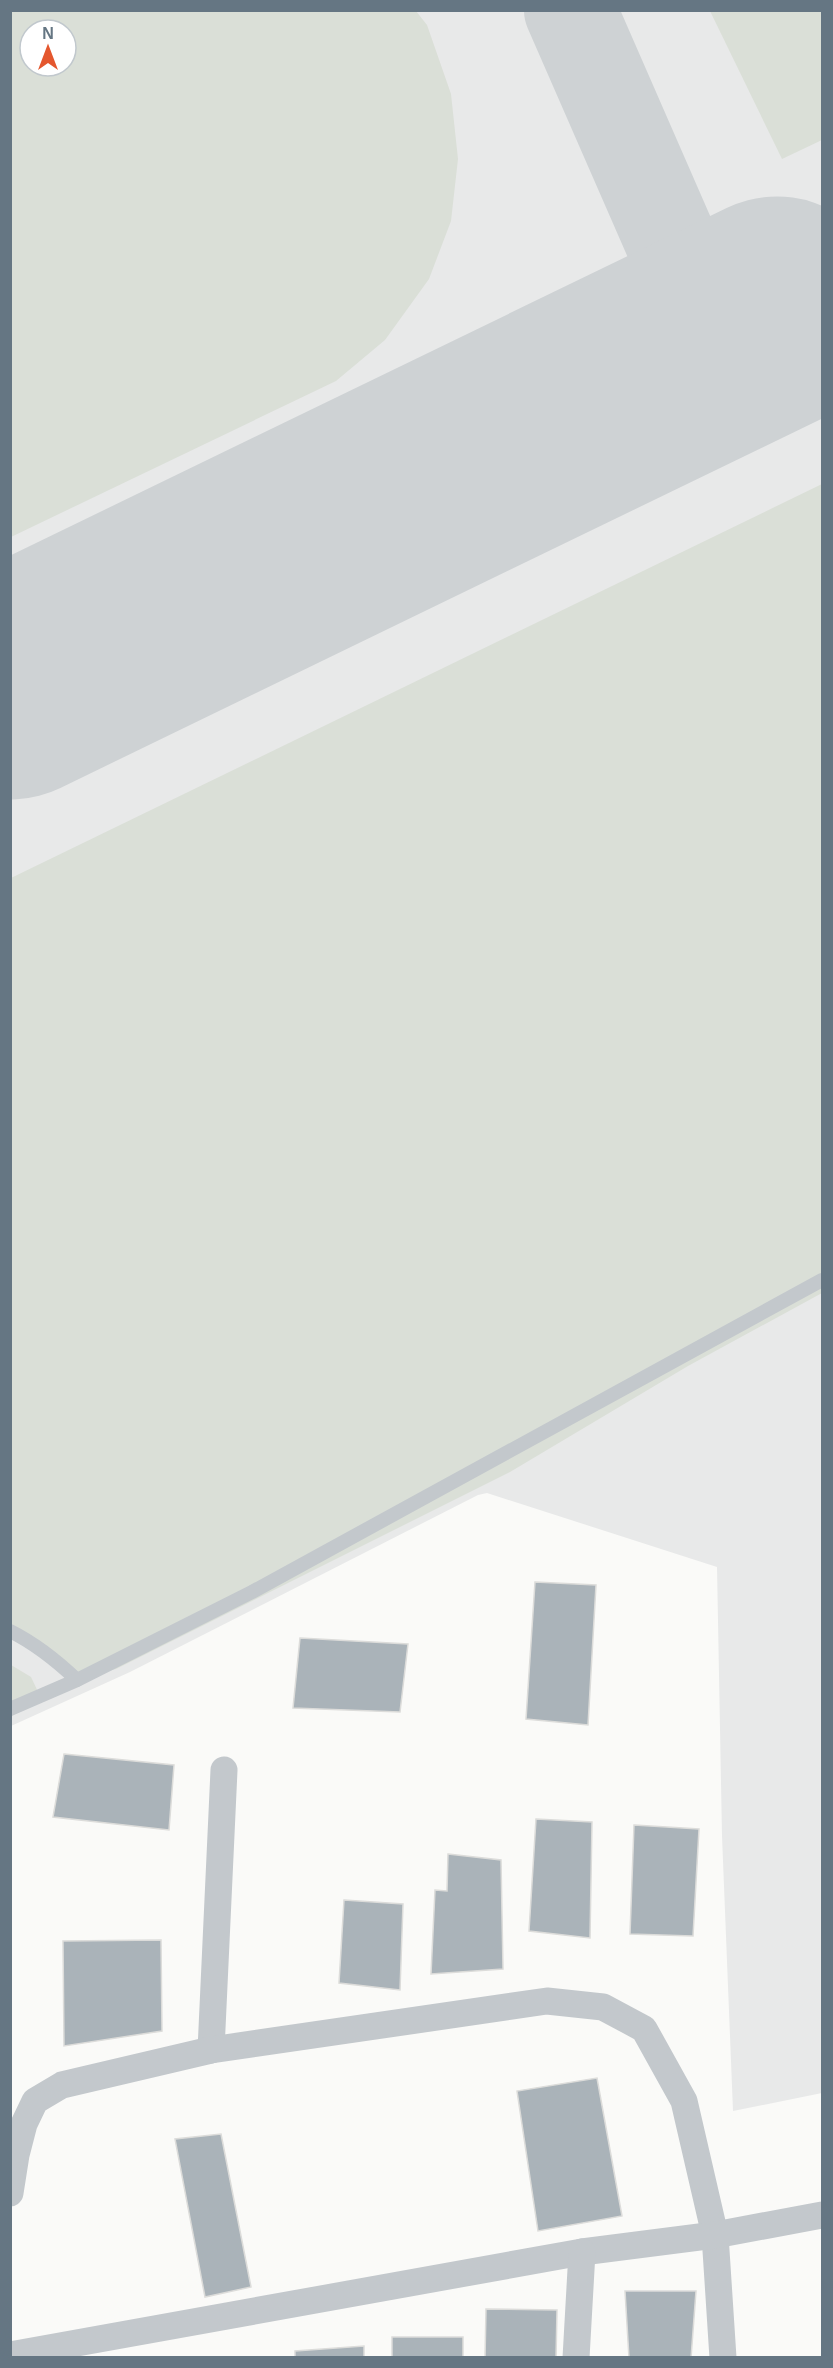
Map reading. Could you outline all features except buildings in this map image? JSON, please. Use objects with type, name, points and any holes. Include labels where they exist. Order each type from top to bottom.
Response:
[{"type":"street","points":[[211,2050],[224,1770]]},
{"type":"street","points":[[10,2193],[24,2124],[35,2101],[62,2085],[211,2050],[547,2001],[603,2007],[644,2029],[684,2102],[715,2235],[723,2358]]},
{"type":"street","points":[[10,2355],[582,2252],[715,2235],[822,2215]]},
{"type":"street","points":[[576,2358],[582,2252]]},
{"type":"lane","points":[[10,1709],[77,1680],[252,1592],[822,1280]]},
{"type":"lane","points":[[10,1631],[29,1640],[54,1658],[77,1680]]},
{"type":"shaded area","points":[[11,10],[416,11],[427,25],[451,94],[458,159],[451,221],[429,279],[385,340],[336,381],[11,537]]},
{"type":"shaded area","points":[[10,11],[822,11],[822,2093],[733,2111],[722,1836],[717,1567],[487,1493],[478,1495],[130,1672],[11,1726]]},
{"type":"shaded area","points":[[710,11],[822,11],[822,140],[782,159]]},
{"type":"shaded area","points":[[822,484],[822,1293],[688,1366],[510,1472],[116,1669],[93,1675],[79,1675],[11,1639],[11,878]]},
{"type":"shaded area","points":[[11,1665],[31,1677],[40,1696],[11,1717]]},
{"type":"taxiway","points":[[570,10],[715,342]]},
{"type":"runway","points":[[10,684],[777,312]]}]
